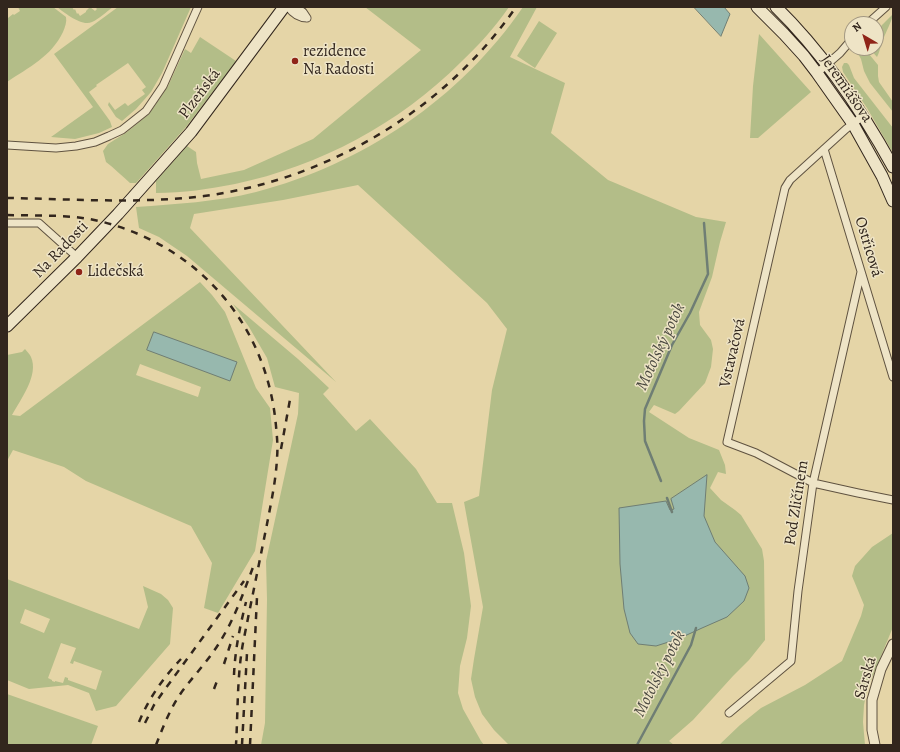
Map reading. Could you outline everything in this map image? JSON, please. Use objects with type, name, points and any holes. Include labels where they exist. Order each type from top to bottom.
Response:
[{"type":"main road","name":"Plzeňská","points":[[136,194],[191,132],[284,7]]},
{"type":"main road","name":"Jeremiášova","points":[[757,7],[784,34],[817,73],[852,124],[882,176],[893,200]]},
{"type":"main road","name":"Jeremiášova","points":[[776,7],[827,64],[863,116],[893,167]]},
{"type":"main road","name":"Na Radosti","points":[[7,326],[78,257],[136,194]]},
{"type":"street","points":[[7,145],[56,148],[76,146],[95,142],[122,130],[146,111],[163,86],[198,7]]},
{"type":"street","points":[[288,7],[300,18],[307,18],[303,12],[296,7]]},
{"type":"street","points":[[876,16],[886,7]]},
{"type":"street","points":[[817,73],[844,48]]},
{"type":"street","name":"Vstavačová","points":[[863,116],[852,124],[790,180],[785,188],[727,442],[756,453],[813,482],[893,500]]},
{"type":"street","name":"Ostřicová","points":[[824,149],[893,377]]},
{"type":"street","points":[[7,223],[39,223],[78,257]]},
{"type":"street","name":"Pod Zličínem","points":[[729,713],[791,661],[798,591],[813,482],[862,272]]},
{"type":"street","name":"Sárská","points":[[875,745],[872,730],[872,700],[881,669],[893,644]]},
{"type":"green space","points":[[18,7],[53,7],[66,17],[66,23],[58,41],[46,55],[7,82],[7,20],[13,14],[14,15],[20,11]]},
{"type":"green space","points":[[57,7],[72,7],[80,16],[90,7],[95,11],[97,9],[95,7],[113,7],[92,22],[83,23],[64,13]]},
{"type":"green space","points":[[118,7],[191,7],[162,73],[151,92],[136,109],[122,121],[116,117],[108,105],[109,102],[115,110],[125,103],[128,106],[145,94],[142,90],[146,87],[128,63],[96,85],[97,86],[89,92],[110,121],[112,127],[99,133],[75,139],[51,137],[93,107],[54,54]]},
{"type":"green space","points":[[365,7],[509,7],[480,42],[437,84],[411,105],[357,140],[328,154],[267,176],[206,189],[156,193],[156,181],[187,146],[196,152],[201,179],[244,170],[313,139],[421,50]]},
{"type":"green space","points":[[523,7],[537,7],[510,57],[565,83],[551,133],[608,180],[696,217],[726,222],[712,277],[699,312],[700,325],[711,340],[713,349],[711,367],[705,383],[675,414],[654,405],[649,412],[689,438],[719,450],[725,465],[726,474],[718,472],[710,488],[721,500],[741,515],[762,549],[764,561],[765,640],[749,660],[693,720],[669,741],[674,745],[509,745],[494,730],[482,714],[475,697],[471,679],[483,607],[464,502],[479,496],[492,390],[507,329],[487,303],[358,185],[283,200],[194,214],[190,228],[336,382],[187,256],[159,237],[139,228],[136,207],[181,204],[256,192],[296,180],[334,164],[371,145],[406,124],[439,99],[470,71],[498,40]]},
{"type":"green space","points":[[893,14],[884,37],[884,23]]},
{"type":"green space","points":[[539,21],[557,33],[535,68],[517,56]]},
{"type":"green space","points":[[759,34],[811,92],[758,138],[750,138],[753,86]]},
{"type":"green space","points":[[200,37],[236,61],[186,127],[136,183],[130,183],[106,162],[103,151],[108,144],[127,132],[149,114],[168,86],[185,49],[191,53]]},
{"type":"green space","points":[[859,56],[871,56],[878,65],[879,82],[893,102],[893,112],[870,83],[864,71]]},
{"type":"green space","points":[[844,63],[849,65],[854,78],[893,128],[893,153],[867,108],[843,72],[842,67]]},
{"type":"green space","points":[[200,282],[225,312],[256,388],[270,408],[273,440],[255,551],[218,613],[204,608],[212,563],[191,526],[86,481],[64,467],[13,450],[7,461],[7,355],[22,352],[25,349],[31,357],[33,371],[28,387],[12,415],[20,416]],"holes":[[[140,364],[201,387],[198,397],[136,375]]]},
{"type":"green space","points":[[233,304],[298,359],[329,388],[323,394],[356,431],[370,419],[416,469],[437,503],[452,503],[464,553],[471,606],[467,638],[460,666],[458,693],[463,709],[484,745],[261,745],[265,723],[267,599],[266,561],[298,414],[299,393],[275,387],[267,358],[249,327]]},
{"type":"green space","points":[[893,533],[893,627],[867,690],[863,722],[865,745],[719,745],[761,708],[805,685],[842,661],[861,616],[864,605],[852,576],[855,566],[872,547]]},
{"type":"green space","points":[[7,579],[139,629],[148,607],[143,586],[161,594],[168,600],[173,608],[170,644],[116,706],[96,711],[89,693],[68,685],[29,689],[7,680]],"holes":[[[25,609],[50,619],[44,633],[20,623]],[[61,643],[76,648],[70,663],[73,664],[74,661],[102,671],[96,690],[68,680],[68,678],[65,677],[63,683],[55,682],[48,678]]]},
{"type":"green space","points":[[7,694],[98,726],[91,745],[7,745]]},
{"type":"water","points":[[694,7],[724,7],[730,14],[721,36]]},
{"type":"water","points":[[154,332],[237,362],[230,381],[147,350]]},
{"type":"water","points":[[707,475],[704,516],[715,542],[745,576],[749,588],[744,601],[727,617],[678,639],[656,646],[638,644],[630,633],[624,609],[620,564],[619,508],[666,501],[670,510],[674,509],[671,499]]},
{"type":"waterway","name":"Motolský potok","points":[[661,481],[645,441],[645,409],[672,345],[690,313],[708,274],[704,223]]},
{"type":"waterway","name":"Motolský potok","points":[[667,498],[672,512]]},
{"type":"waterway","name":"Motolský potok","points":[[637,745],[691,645],[696,628]]},
{"type":"railway","points":[[7,198],[106,200],[155,200],[180,198],[204,196],[250,188],[295,174],[338,156],[380,134],[419,108],[455,78],[487,44],[516,7]]},
{"type":"railway","points":[[7,215],[65,216],[99,221],[135,233],[167,249],[196,270],[221,294],[242,323],[258,354],[270,389],[276,426],[276,475],[241,655],[236,745]]},
{"type":"railway","points":[[281,449],[291,394]]},
{"type":"railway","points":[[156,745],[167,718],[177,699],[212,654],[226,631],[240,602],[255,562]]},
{"type":"railway","points":[[145,723],[154,705],[163,692],[244,581]]},
{"type":"railway","points":[[250,745],[257,597]]},
{"type":"railway","points":[[234,675],[235,656],[246,602]]},
{"type":"railway","points":[[224,664],[233,636]]},
{"type":"railway","points":[[242,745],[247,653]]},
{"type":"railway","points":[[139,722],[157,689],[168,673],[181,659]]},
{"type":"railway","points":[[214,689],[217,681]]},
{"type":"place","name":"rezidence Na Radosti","points":[[295,61]]},
{"type":"place","name":"Lidečská","points":[[79,272]]}]
